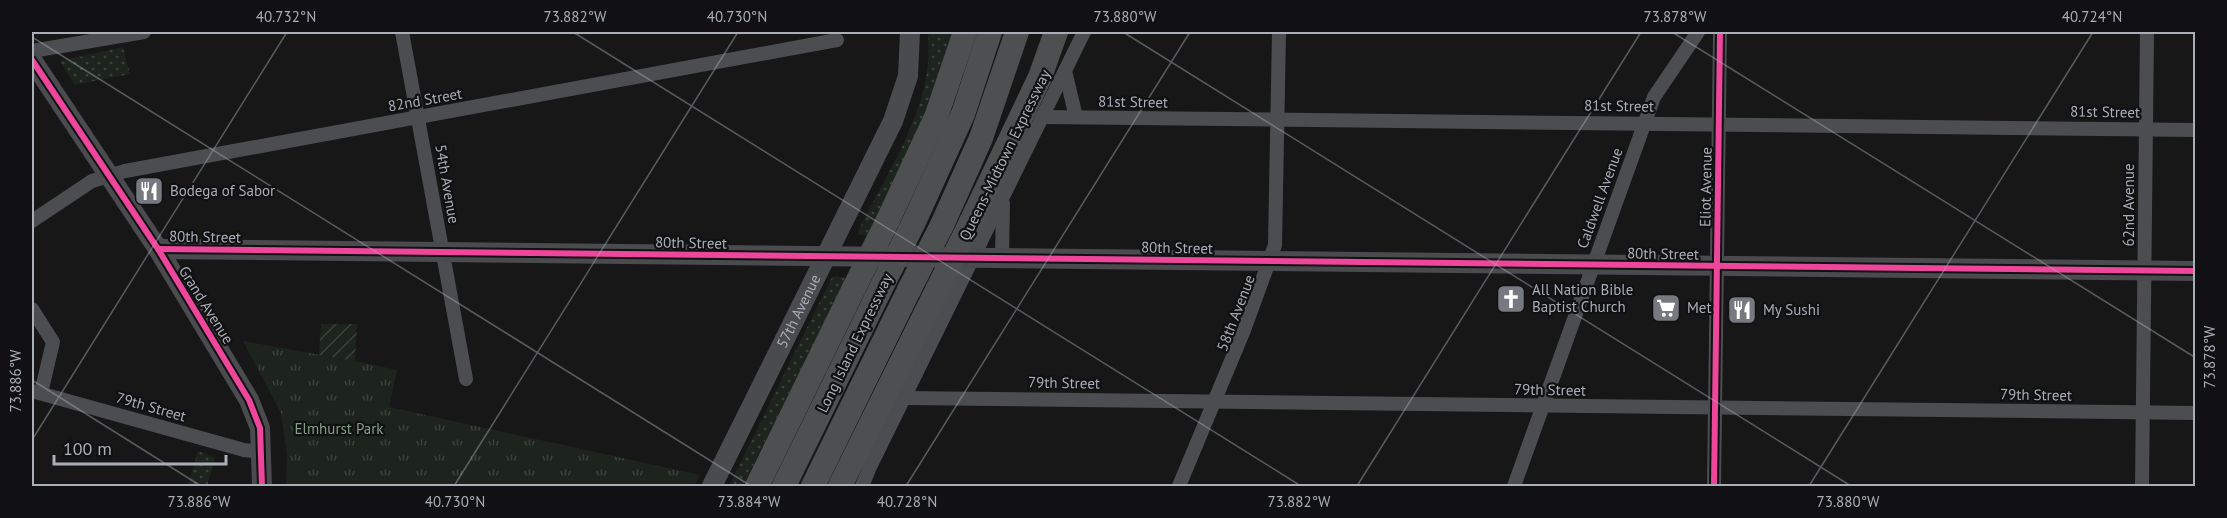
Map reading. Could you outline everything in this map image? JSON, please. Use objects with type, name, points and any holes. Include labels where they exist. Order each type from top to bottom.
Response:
[{"type":"highway","points":[[757,486],[936,117],[965,32]]},
{"type":"highway","name":"Long Island Expressway","points":[[784,486],[914,224],[963,114],[990,32]]},
{"type":"highway","name":"Long Island Expressway","points":[[813,486],[942,225],[981,138],[1017,32]]},
{"type":"highway","points":[[1017,126],[1042,32]]},
{"type":"highway","points":[[846,486],[1040,77],[1056,32]]},
{"type":"street","points":[[32,51],[144,32]]},
{"type":"street","name":"54th Avenue","points":[[402,32],[466,378]]},
{"type":"street","name":"57th Avenue","points":[[712,486],[893,121],[908,76],[910,32]]},
{"type":"street","name":"Queens-Midtown Expressway","points":[[846,486],[870,467],[1084,32]]},
{"type":"street","name":"58th Avenue","points":[[1179,486],[1244,330],[1275,245],[1279,32]]},
{"type":"street","name":"Caldwell Avenue","points":[[1514,486],[1654,97],[1698,32]]},
{"type":"street","name":"Eliot Avenue","points":[[1714,486],[1720,32]]},
{"type":"street","name":"62nd Avenue","points":[[2142,486],[2147,32]]},
{"type":"street","name":"82nd Street","points":[[32,221],[92,181],[134,169],[837,40]]},
{"type":"street","name":"Grand Avenue","points":[[32,60],[158,249],[249,400],[260,428],[262,486]]},
{"type":"street","points":[[1065,70],[1076,117]]},
{"type":"street","name":"81st Street","points":[[1042,117],[2196,130]]},
{"type":"street","points":[[1002,258],[1003,198]]},
{"type":"street","name":"80th Street","points":[[158,249],[2196,271]]},
{"type":"street","points":[[32,309],[53,342],[36,392]]},
{"type":"street","name":"79th Street","points":[[36,392],[244,450],[262,452]]},
{"type":"street","name":"79th Street","points":[[904,398],[2196,413]]},
{"type":"green space","points":[[928,32],[953,32],[924,114],[902,165],[867,235],[859,235],[858,232],[900,151],[918,108],[928,64]]},
{"type":"green space","points":[[123,47],[130,74],[74,85],[60,61]]},
{"type":"green space","points":[[832,277],[846,278],[743,486],[729,486]]},
{"type":"green space","points":[[321,324],[357,324],[355,361],[319,355]]},
{"type":"green space","name":"Elmhurst Park","points":[[243,341],[397,370],[389,407],[700,475],[694,486],[286,486],[287,454],[281,413]]},
{"type":"green space","points":[[198,451],[215,458],[207,486],[188,486]]},
{"type":"cycle path","points":[[1714,486],[1720,32]]},
{"type":"cycle path","points":[[32,60],[158,249],[249,400],[260,428],[262,486]]},
{"type":"cycle path","points":[[158,249],[2196,271]]},
{"type":"place","name":"Bodega of Sabor","points":[[149,191]]},
{"type":"place","name":"All Nation Bible Baptist Church","points":[[1511,299]]},
{"type":"place","name":"Met","points":[[1666,308]]},
{"type":"place","name":"My Sushi","points":[[1742,310]]}]
